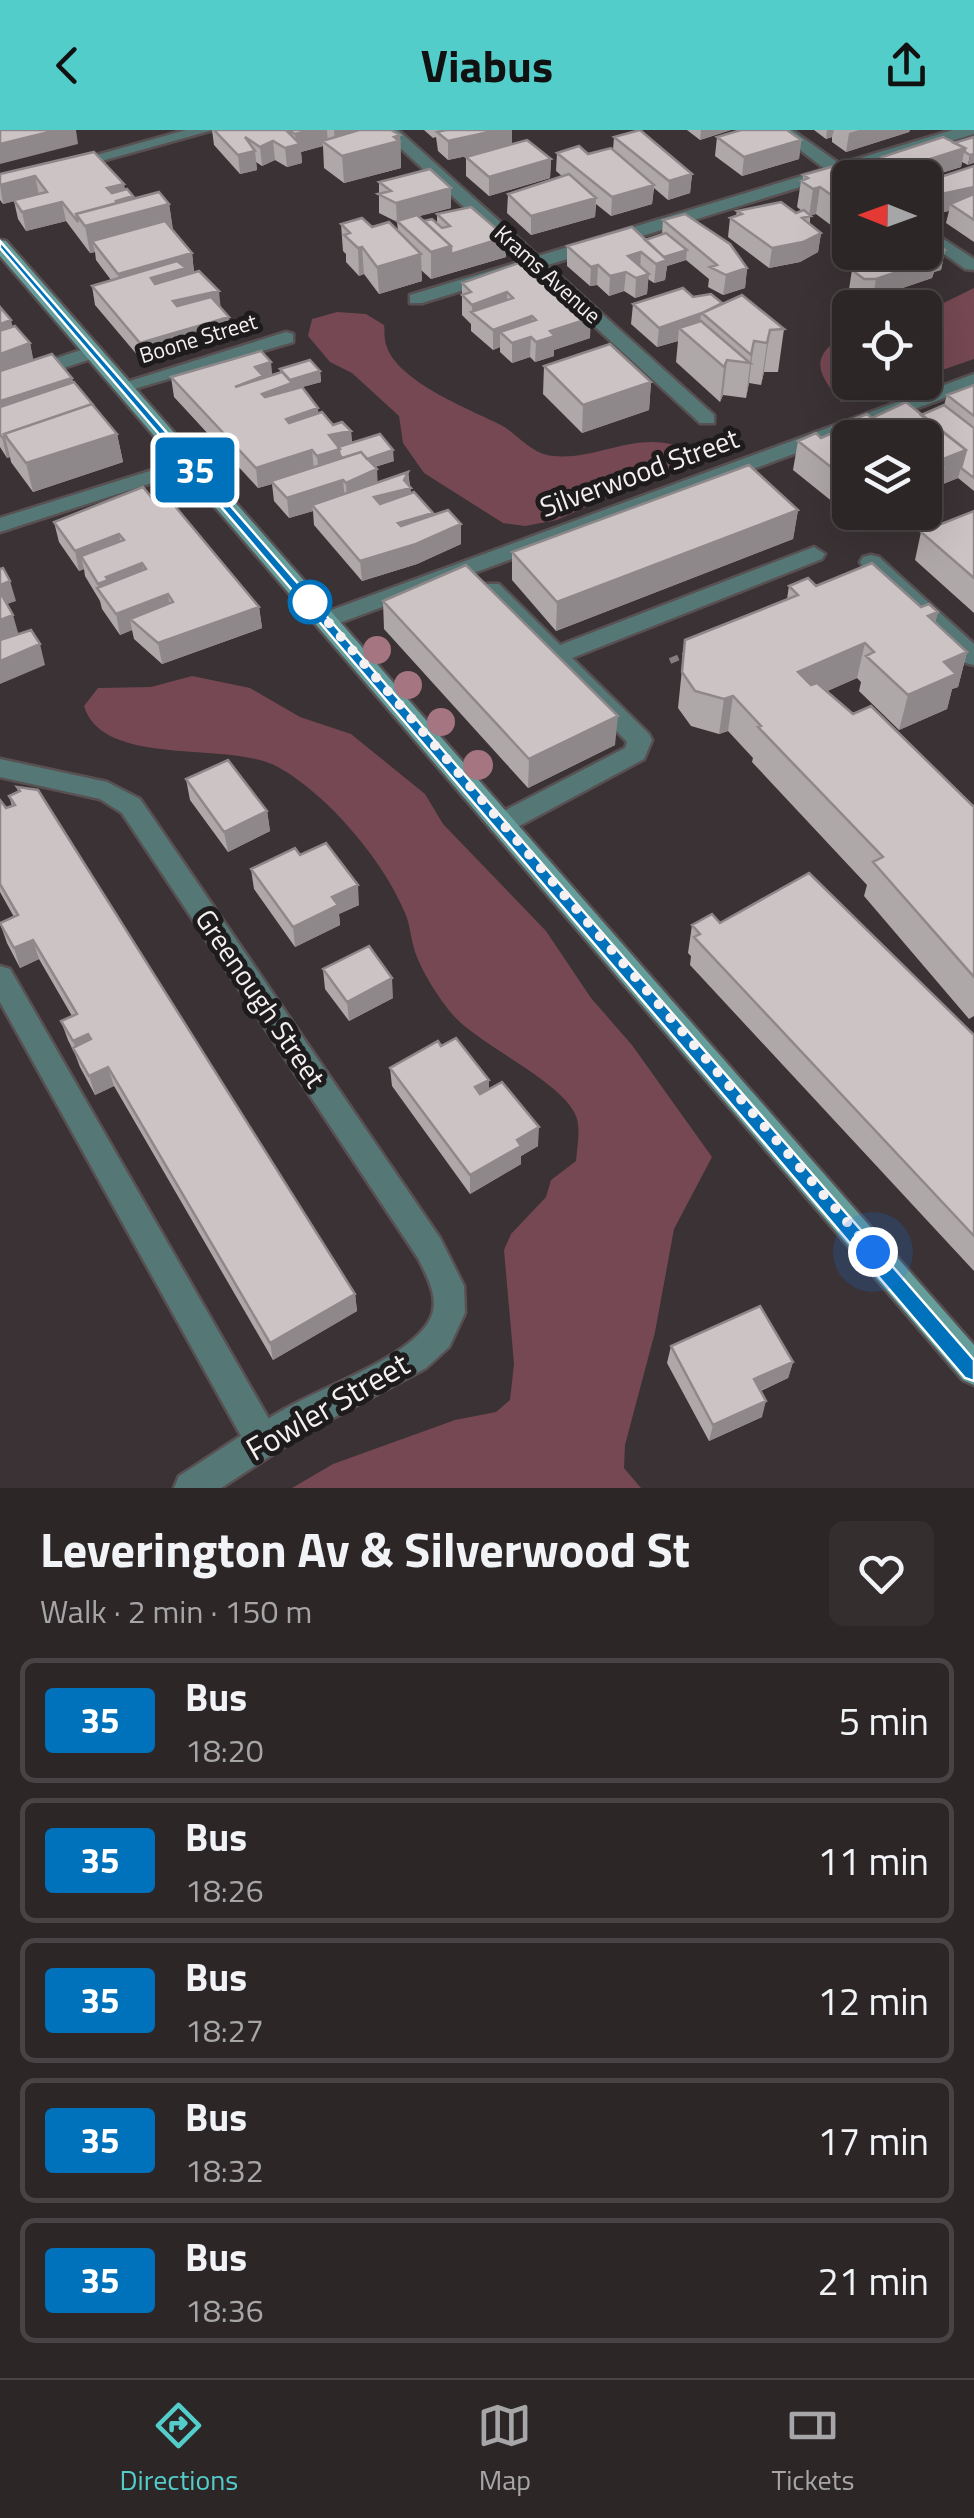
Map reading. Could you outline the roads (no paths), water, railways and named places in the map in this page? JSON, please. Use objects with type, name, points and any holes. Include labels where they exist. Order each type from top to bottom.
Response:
[{"type":"street","points":[[56,168],[205,130]]},
{"type":"street","name":"Krams Avenue","points":[[389,130],[707,419]]},
{"type":"street","points":[[782,130],[832,165]]},
{"type":"street","points":[[884,160],[970,130]]},
{"type":"street","points":[[416,299],[832,177]]},
{"type":"street","points":[[942,244],[971,265]]},
{"type":"street","points":[[0,245],[974,1369]]},
{"type":"street","name":"Boone Street","points":[[124,386],[286,338]]},
{"type":"street","points":[[0,382],[94,352]]},
{"type":"street","name":"Silverwood Street","points":[[326,620],[974,380]]},
{"type":"street","points":[[0,525],[190,464]]},
{"type":"street","points":[[558,656],[814,554]]},
{"type":"street","points":[[871,562],[974,656]]},
{"type":"street","points":[[490,589],[636,733],[640,748],[500,824]]},
{"type":"street","name":"Greenough Street","points":[[0,768],[108,791],[131,806],[429,1248],[448,1286],[450,1313]]},
{"type":"street","points":[[0,977],[262,1440]]},
{"type":"street","name":"Fowler Street","points":[[191,1488],[262,1440],[415,1357],[438,1336],[450,1313]]}]
